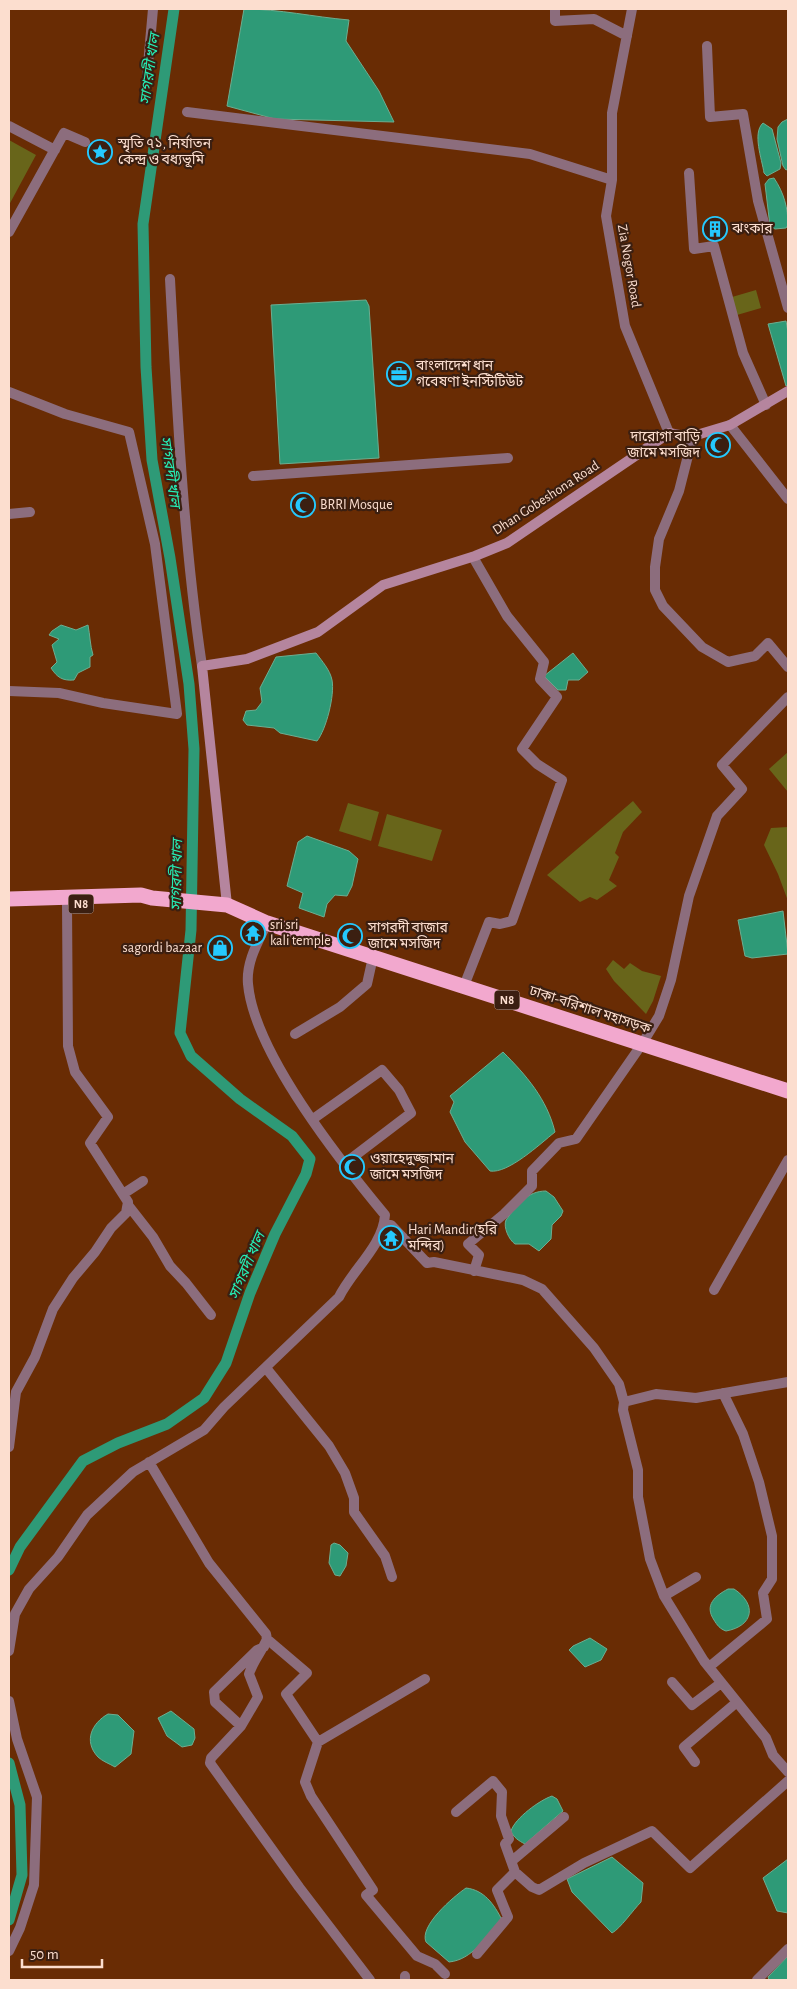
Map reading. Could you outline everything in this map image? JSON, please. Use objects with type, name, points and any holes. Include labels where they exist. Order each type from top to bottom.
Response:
[{"type":"highway","name":"N8","points":[[9,906],[140,903],[168,892],[180,900],[227,905]]},
{"type":"highway","name":"N8","points":[[9,899],[141,895],[152,898]]},
{"type":"highway","name":"ঢাকা-বরিশাল মহাসড়ক","points":[[227,905],[267,923],[788,1091]]},
{"type":"street","points":[[146,88],[153,9]]},
{"type":"street","points":[[555,9],[555,21],[594,19],[627,36]]},
{"type":"street","name":"Zia Nogor Road","points":[[632,9],[612,113],[612,180],[606,216],[625,326],[669,433]]},
{"type":"street","points":[[707,46],[710,117],[743,114],[758,201],[788,308]]},
{"type":"street","points":[[186,112],[530,154],[612,180]]},
{"type":"street","points":[[9,126],[55,150]]},
{"type":"street","points":[[9,232],[64,133],[85,142]]},
{"type":"street","points":[[689,173],[694,249],[714,246],[743,353],[766,405]]},
{"type":"street","points":[[170,279],[180,469],[227,905]]},
{"type":"street","points":[[669,433],[693,436],[730,425],[788,391]]},
{"type":"street","points":[[9,392],[65,414],[129,432],[155,544],[177,714],[102,703],[58,693],[9,691]]},
{"type":"street","points":[[730,425],[788,499]]},
{"type":"street","name":"Dhan Gobeshona Road","points":[[202,666],[247,660],[318,632],[383,585],[473,557],[507,543],[669,433]]},
{"type":"street","points":[[693,436],[679,490],[659,539],[655,567],[655,590],[663,606],[702,647],[728,662],[755,656],[768,644],[788,668]]},
{"type":"street","points":[[253,476],[508,458]]},
{"type":"street","points":[[9,514],[30,512]]},
{"type":"street","points":[[464,986],[489,922],[500,924],[512,921],[562,780],[537,764],[522,749],[557,697],[540,680],[544,662],[507,616],[473,557]]},
{"type":"street","points":[[474,1271],[479,1255],[468,1244],[504,1214],[532,1186],[532,1171],[559,1143],[576,1139],[642,1044],[658,1016],[671,980],[689,896],[717,816],[742,788],[722,765],[788,697]]},
{"type":"street","points":[[67,904],[68,1046],[76,1072],[108,1117],[90,1143],[128,1205],[153,1237],[170,1266],[211,1315]]},
{"type":"street","points":[[9,1651],[15,1614],[29,1589],[58,1557],[87,1515],[133,1472],[204,1430],[339,1298],[346,1284],[381,1235],[385,1215],[344,1164],[313,1119],[274,1056],[257,1019],[248,984],[249,964],[267,923]]},
{"type":"street","points":[[295,1034],[340,1007],[367,984],[373,957]]},
{"type":"street","points":[[313,1119],[382,1070],[399,1090],[411,1113],[344,1164]]},
{"type":"street","points":[[714,1290],[788,1160]]},
{"type":"street","points":[[123,1194],[143,1181]]},
{"type":"street","points":[[9,1447],[16,1392],[34,1356],[53,1309],[73,1278],[95,1252],[111,1228],[126,1212],[128,1205]]},
{"type":"street","points":[[384,1224],[391,1225],[427,1263],[434,1262],[523,1280],[542,1289],[594,1348],[619,1384],[624,1402],[623,1410],[638,1470],[638,1497],[650,1559],[664,1596],[709,1667],[766,1738],[773,1755],[788,1772]]},
{"type":"street","points":[[266,1368],[302,1411],[314,1431],[333,1453],[345,1473],[354,1498],[354,1512],[385,1556],[392,1576]]},
{"type":"street","points":[[624,1402],[656,1394],[696,1398],[788,1382]]},
{"type":"street","points":[[709,1667],[767,1619],[762,1593],[772,1579],[772,1536],[759,1482],[743,1434],[723,1393]]},
{"type":"street","points":[[150,1462],[209,1563],[266,1634],[265,1643],[255,1657],[249,1674],[258,1697],[241,1726],[210,1760],[210,1763],[299,1887],[370,1980]]},
{"type":"street","points":[[664,1596],[696,1577]]},
{"type":"street","points":[[241,1726],[215,1702],[214,1692],[265,1643]]},
{"type":"street","points":[[265,1643],[307,1673],[286,1694],[318,1742]]},
{"type":"street","points":[[425,1679],[318,1742],[305,1782],[311,1796],[373,1890],[366,1895],[417,1956],[435,1964],[445,1974]]},
{"type":"street","points":[[672,1682],[692,1705],[721,1683]]},
{"type":"street","points":[[9,1701],[17,1739],[37,1797],[34,1885],[20,1928],[9,1951]]},
{"type":"street","points":[[696,1762],[684,1747],[737,1702]]},
{"type":"street","points":[[456,1812],[494,1781],[502,1792],[501,1816],[509,1839],[505,1844],[513,1860],[515,1872],[532,1887],[539,1890],[584,1864],[652,1831],[690,1868],[788,1781]]},
{"type":"street","points":[[513,1860],[564,1817]]},
{"type":"street","points":[[477,1954],[508,1917],[497,1890],[515,1872]]},
{"type":"street","points":[[756,1980],[788,1950]]},
{"type":"shaded area","points":[[244,9],[270,10],[349,20],[346,41],[379,91],[394,122],[275,119],[227,106]]},
{"type":"shaded area","points":[[788,119],[788,169],[786,170],[783,166],[777,139],[778,127]]},
{"type":"shaded area","points":[[763,123],[772,129],[781,163],[780,169],[767,176],[764,173],[758,140],[758,133]]},
{"type":"shaded area","points":[[9,140],[36,155],[9,205]]},
{"type":"shaded area","points":[[774,178],[783,195],[786,207],[788,225],[786,228],[775,229],[770,226],[765,184],[769,179]]},
{"type":"shaded area","points":[[756,290],[761,308],[737,315],[732,297]]},
{"type":"shaded area","points":[[366,300],[369,306],[379,458],[280,464],[271,305]]},
{"type":"shaded area","points":[[786,321],[788,332],[788,385],[786,386],[768,324]]},
{"type":"shaded area","points":[[61,625],[76,630],[88,625],[93,655],[90,657],[90,667],[78,673],[74,680],[60,678],[51,668],[57,662],[52,645],[59,639],[49,635]]},
{"type":"shaded area","points":[[316,653],[330,673],[333,686],[326,721],[317,741],[280,733],[274,728],[247,725],[243,720],[246,711],[256,710],[262,702],[260,688],[276,657]]},
{"type":"shaded area","points":[[573,653],[588,672],[579,680],[568,680],[566,690],[558,690],[544,676]]},
{"type":"shaded area","points":[[788,752],[788,792],[769,769]]},
{"type":"shaded area","points":[[633,801],[642,812],[623,832],[615,853],[619,857],[609,880],[617,886],[597,900],[590,897],[580,902],[547,875]]},
{"type":"shaded area","points":[[348,803],[379,812],[371,841],[339,831]]},
{"type":"shaded area","points":[[387,814],[442,830],[432,861],[378,846]]},
{"type":"shaded area","points":[[788,827],[788,901],[764,845],[771,828]]},
{"type":"shaded area","points":[[307,836],[349,851],[358,859],[352,886],[347,896],[335,895],[327,904],[324,917],[299,908],[303,893],[287,886],[298,842]]},
{"type":"shaded area","points":[[783,911],[788,954],[752,958],[745,956],[738,920]]},
{"type":"shaded area","points":[[613,960],[624,969],[630,963],[642,971],[661,976],[653,1001],[646,1014],[614,981],[606,969]]},
{"type":"shaded area","points":[[503,1052],[535,1088],[547,1109],[555,1132],[515,1163],[497,1171],[490,1171],[465,1142],[450,1112],[454,1102],[450,1096]]},
{"type":"shaded area","points":[[546,1191],[554,1197],[563,1211],[561,1216],[552,1225],[551,1239],[539,1251],[529,1244],[515,1244],[507,1233],[506,1220],[518,1204],[528,1196],[533,1193]]},
{"type":"shaded area","points":[[334,1543],[340,1545],[348,1553],[346,1566],[340,1576],[335,1575],[329,1563],[331,1545]]},
{"type":"shaded area","points":[[728,1589],[734,1589],[741,1595],[749,1608],[749,1614],[742,1624],[726,1631],[716,1624],[710,1610],[715,1598]]},
{"type":"shaded area","points":[[590,1638],[607,1649],[601,1660],[585,1667],[569,1650]]},
{"type":"shaded area","points":[[171,1711],[194,1729],[195,1738],[192,1745],[182,1747],[167,1736],[158,1718]]},
{"type":"shaded area","points":[[108,1714],[118,1715],[134,1731],[131,1754],[115,1767],[98,1757],[93,1751],[90,1739],[94,1727]]},
{"type":"shaded area","points":[[552,1796],[557,1799],[563,1811],[525,1844],[516,1839],[511,1831],[517,1821],[535,1805]]},
{"type":"shaded area","points":[[612,1857],[643,1883],[641,1902],[623,1924],[612,1933],[572,1892],[567,1879]]},
{"type":"shaded area","points":[[788,1859],[788,1913],[777,1911],[763,1878]]},
{"type":"shaded area","points":[[466,1888],[478,1892],[488,1899],[502,1920],[472,1952],[465,1957],[449,1962],[426,1942],[425,1935],[427,1928],[438,1912]]},
{"type":"shaded area","points":[[788,1956],[788,1980],[769,1980],[768,1977]]},
{"type":"waterway","name":"সাগরদী খাল","points":[[9,1570],[20,1547],[83,1461],[118,1443],[167,1424],[204,1398],[226,1363],[250,1293],[275,1234],[306,1174],[310,1159],[292,1136],[240,1099],[191,1056],[180,1033],[191,930],[194,749],[189,684],[170,558],[152,460],[146,367],[143,224],[174,9]]},
{"type":"waterway","name":"সাগরদী খাল","points":[[9,1763],[20,1805],[22,1875],[9,1920]]},
{"type":"place","name":"স্মৃতি ৭১, নির্যাতন কেন্দ্র ও বধ্যভূমি","points":[[100,152]]},
{"type":"place","name":"ঝংকার","points":[[715,229]]},
{"type":"place","name":"বাংলাদেশ ধান গবেষণা ইনস্টিটিউট","points":[[399,374]]},
{"type":"place","name":"দারোগা বাড়ি জামে মসজিদ","points":[[718,445]]},
{"type":"place","name":"BRRI Mosque","points":[[303,505]]},
{"type":"place","name":"sri sri kali temple","points":[[253,933]]},
{"type":"place","name":"সাগরদী বাজার জামে মসজিদ","points":[[350,936]]},
{"type":"place","name":"sagordi bazaar","points":[[220,948]]},
{"type":"place","name":"ওয়াহেদুজ্জামান জামে মসজিদ","points":[[352,1167]]},
{"type":"place","name":"Hari Mandir(হরি মন্দির)","points":[[391,1238]]}]
